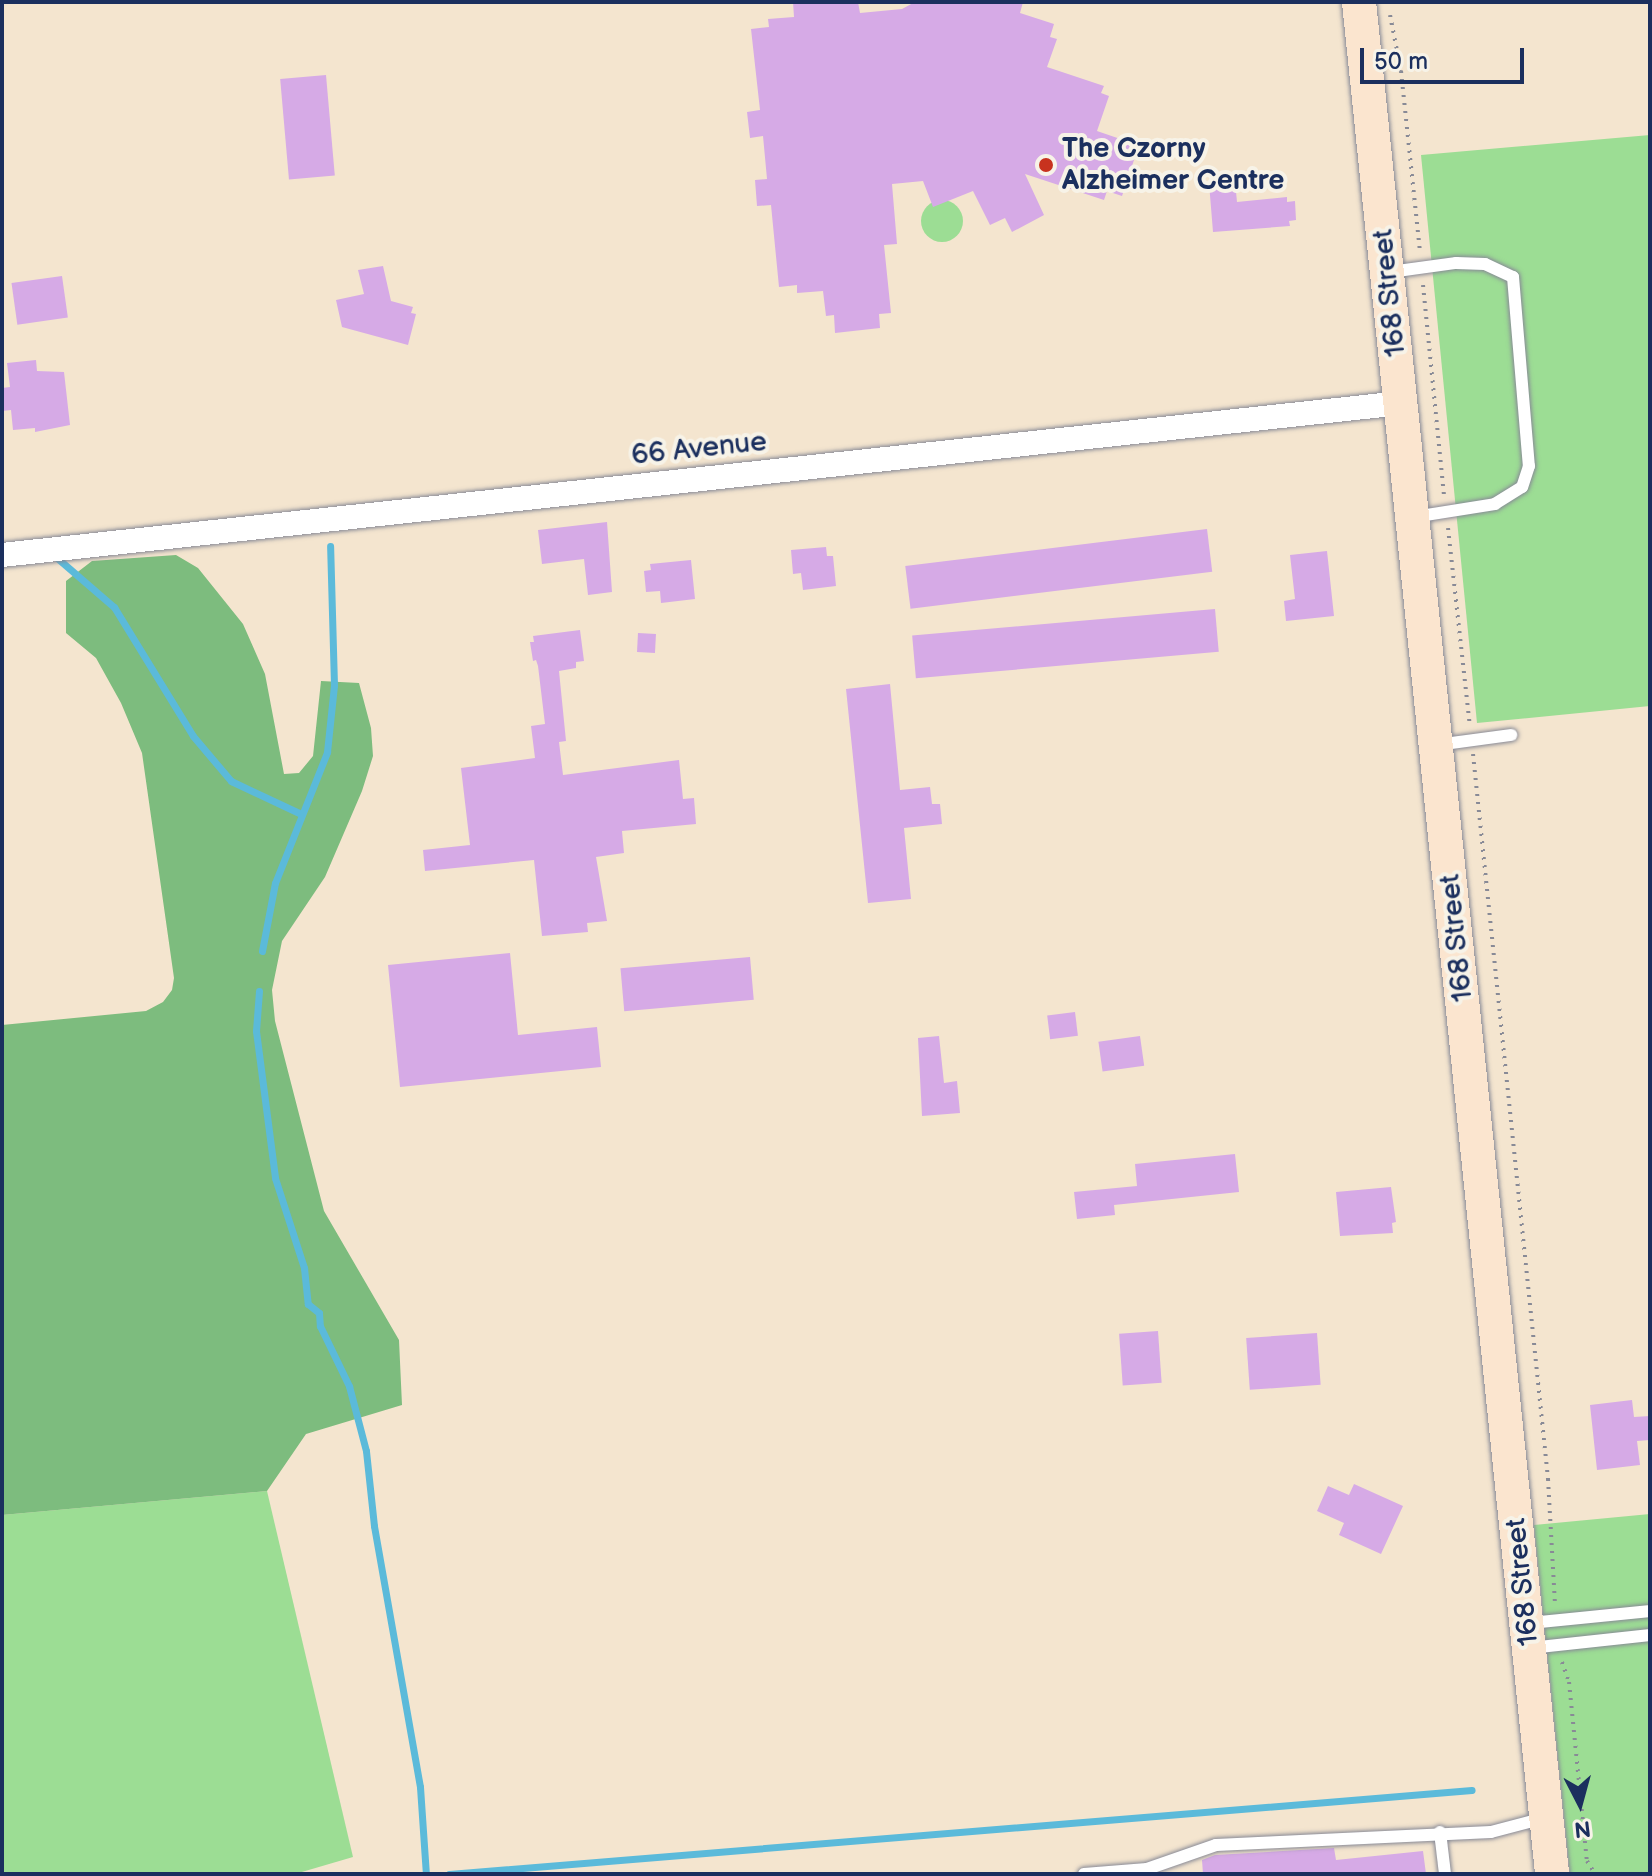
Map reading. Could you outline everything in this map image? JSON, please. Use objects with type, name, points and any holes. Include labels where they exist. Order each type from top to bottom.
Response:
[{"type":"main road","name":"168 Street","points":[[1359,2],[1552,1874]]},
{"type":"street","name":"66 Avenue","points":[[2,555],[1402,403]]},
{"type":"lane","points":[[1387,272],[1456,263],[1485,264],[1513,277],[1529,466],[1522,487],[1495,504],[1414,517]]},
{"type":"lane","points":[[1437,745],[1511,735]]},
{"type":"lane","points":[[1528,1636],[1650,1611]]},
{"type":"lane","points":[[1528,1636],[1650,1635]]},
{"type":"lane","points":[[1084,1874],[1147,1869],[1216,1845],[1440,1832],[1491,1832],[1547,1817]]},
{"type":"lane","points":[[1440,1832],[1445,1874]]},
{"type":"path","points":[[1547,1474],[1554,1597]]},
{"type":"path","points":[[1564,1668],[1569,1682],[1578,1757],[1587,1861],[1595,1874]]},
{"type":"green space","points":[[1650,135],[1650,706],[1477,723],[1421,155]]},
{"type":"green space","points":[[942,200],[957,206],[963,221],[957,236],[942,242],[927,236],[921,221],[927,206]]},
{"type":"green space","points":[[176,555],[198,568],[243,624],[265,674],[284,774],[299,773],[313,756],[321,681],[359,683],[371,728],[373,756],[362,791],[325,877],[282,941],[272,990],[275,1021],[324,1211],[399,1340],[402,1405],[306,1434],[267,1491],[2,1515],[2,1025],[146,1011],[163,1002],[172,990],[174,978],[142,753],[121,703],[96,658],[66,633],[66,581],[92,561]]},
{"type":"green space","points":[[267,1491],[353,1857],[295,1874],[2,1874],[2,1515]]},
{"type":"green space","points":[[1650,1514],[1650,1874],[1570,1874],[1534,1525]]},
{"type":"building","name":"The Czorny Alzheimer Centre","points":[[793,2],[858,2],[860,13],[902,9],[915,2],[1023,2],[1020,13],[1054,24],[1050,37],[1057,39],[1047,67],[1104,86],[1101,93],[1109,96],[1097,131],[1132,143],[1129,152],[1136,154],[1122,196],[1107,191],[1104,200],[1025,174],[1044,215],[1012,232],[1005,218],[990,225],[973,191],[933,207],[923,181],[892,184],[897,244],[884,245],[891,313],[879,314],[880,328],[835,333],[834,315],[826,316],[823,291],[797,293],[797,285],[779,287],[771,205],[757,206],[755,180],[767,179],[763,136],[750,138],[747,112],[760,110],[751,29],[769,27],[768,19],[794,17]]},
{"type":"building","points":[[326,75],[335,176],[289,180],[280,79]]},
{"type":"building","points":[[1235,181],[1237,202],[1287,197],[1287,202],[1295,201],[1296,220],[1289,221],[1290,226],[1213,232],[1209,183]]},
{"type":"building","points":[[383,266],[391,301],[413,307],[411,313],[416,314],[408,345],[342,327],[336,300],[364,294],[358,270]]},
{"type":"building","points":[[62,276],[68,318],[17,325],[11,283]]},
{"type":"building","points":[[36,360],[37,371],[64,372],[70,425],[35,432],[35,428],[13,430],[11,410],[2,411],[2,388],[10,387],[7,363]]},
{"type":"building","points":[[607,522],[612,592],[588,595],[584,559],[542,564],[538,530]]},
{"type":"building","points":[[1207,529],[1212,572],[911,609],[905,566]]},
{"type":"building","points":[[826,547],[827,556],[833,556],[836,586],[803,590],[801,573],[793,574],[791,550]]},
{"type":"building","points":[[1327,551],[1334,616],[1286,621],[1284,601],[1295,599],[1290,555]]},
{"type":"building","points":[[691,560],[695,599],[661,603],[660,591],[646,592],[644,571],[651,570],[650,564]]},
{"type":"building","points":[[1215,609],[1219,652],[916,678],[912,635]]},
{"type":"building","points":[[580,630],[584,661],[576,662],[576,668],[559,671],[566,741],[559,742],[563,775],[679,760],[683,799],[694,798],[696,824],[622,831],[624,853],[596,857],[607,921],[587,923],[588,932],[542,936],[534,860],[425,871],[423,850],[470,845],[461,768],[535,758],[531,726],[545,724],[538,666],[536,660],[533,661],[530,642],[534,642],[533,636]]},
{"type":"building","points":[[638,633],[656,634],[655,653],[637,652]]},
{"type":"building","points":[[890,684],[900,790],[930,787],[932,804],[940,804],[942,824],[904,828],[911,899],[868,903],[846,689]]},
{"type":"building","points":[[510,953],[518,1035],[597,1027],[601,1067],[400,1087],[388,965]]},
{"type":"building","points":[[750,957],[754,1000],[624,1011],[620,968]]},
{"type":"building","points":[[1075,1012],[1078,1036],[1050,1039],[1047,1015]]},
{"type":"building","points":[[939,1036],[944,1083],[957,1081],[960,1113],[922,1116],[918,1038]]},
{"type":"building","points":[[1140,1036],[1144,1066],[1103,1072],[1098,1042]]},
{"type":"building","points":[[1235,1154],[1239,1192],[1114,1205],[1115,1215],[1077,1219],[1074,1192],[1137,1186],[1135,1164]]},
{"type":"building","points":[[1391,1187],[1396,1222],[1392,1223],[1393,1233],[1340,1236],[1336,1192]]},
{"type":"building","points":[[1158,1331],[1162,1383],[1123,1386],[1119,1334]]},
{"type":"building","points":[[1317,1333],[1321,1385],[1250,1390],[1246,1338]]},
{"type":"building","points":[[1632,1400],[1634,1417],[1650,1416],[1650,1440],[1637,1441],[1640,1465],[1597,1470],[1590,1405]]},
{"type":"building","points":[[1354,1484],[1403,1506],[1381,1554],[1339,1535],[1344,1523],[1317,1511],[1328,1486],[1349,1495]]},
{"type":"building","points":[[1334,1848],[1336,1860],[1423,1851],[1426,1874],[1203,1874],[1202,1860],[1215,1855]]},
{"type":"waterway","points":[[262,951],[275,883],[327,752],[334,685],[330,546]]},
{"type":"waterway","points":[[56,557],[114,607],[193,736],[231,781],[301,814]]},
{"type":"waterway","points":[[259,991],[256,1031],[275,1178],[304,1268],[308,1304],[319,1313],[320,1326],[349,1386],[366,1451],[374,1526],[420,1787],[426,1874]]},
{"type":"waterway","points":[[449,1874],[1472,1790]]},
{"type":"place","name":"The Czorny Alzheimer Centre","points":[[1046,165]]}]
